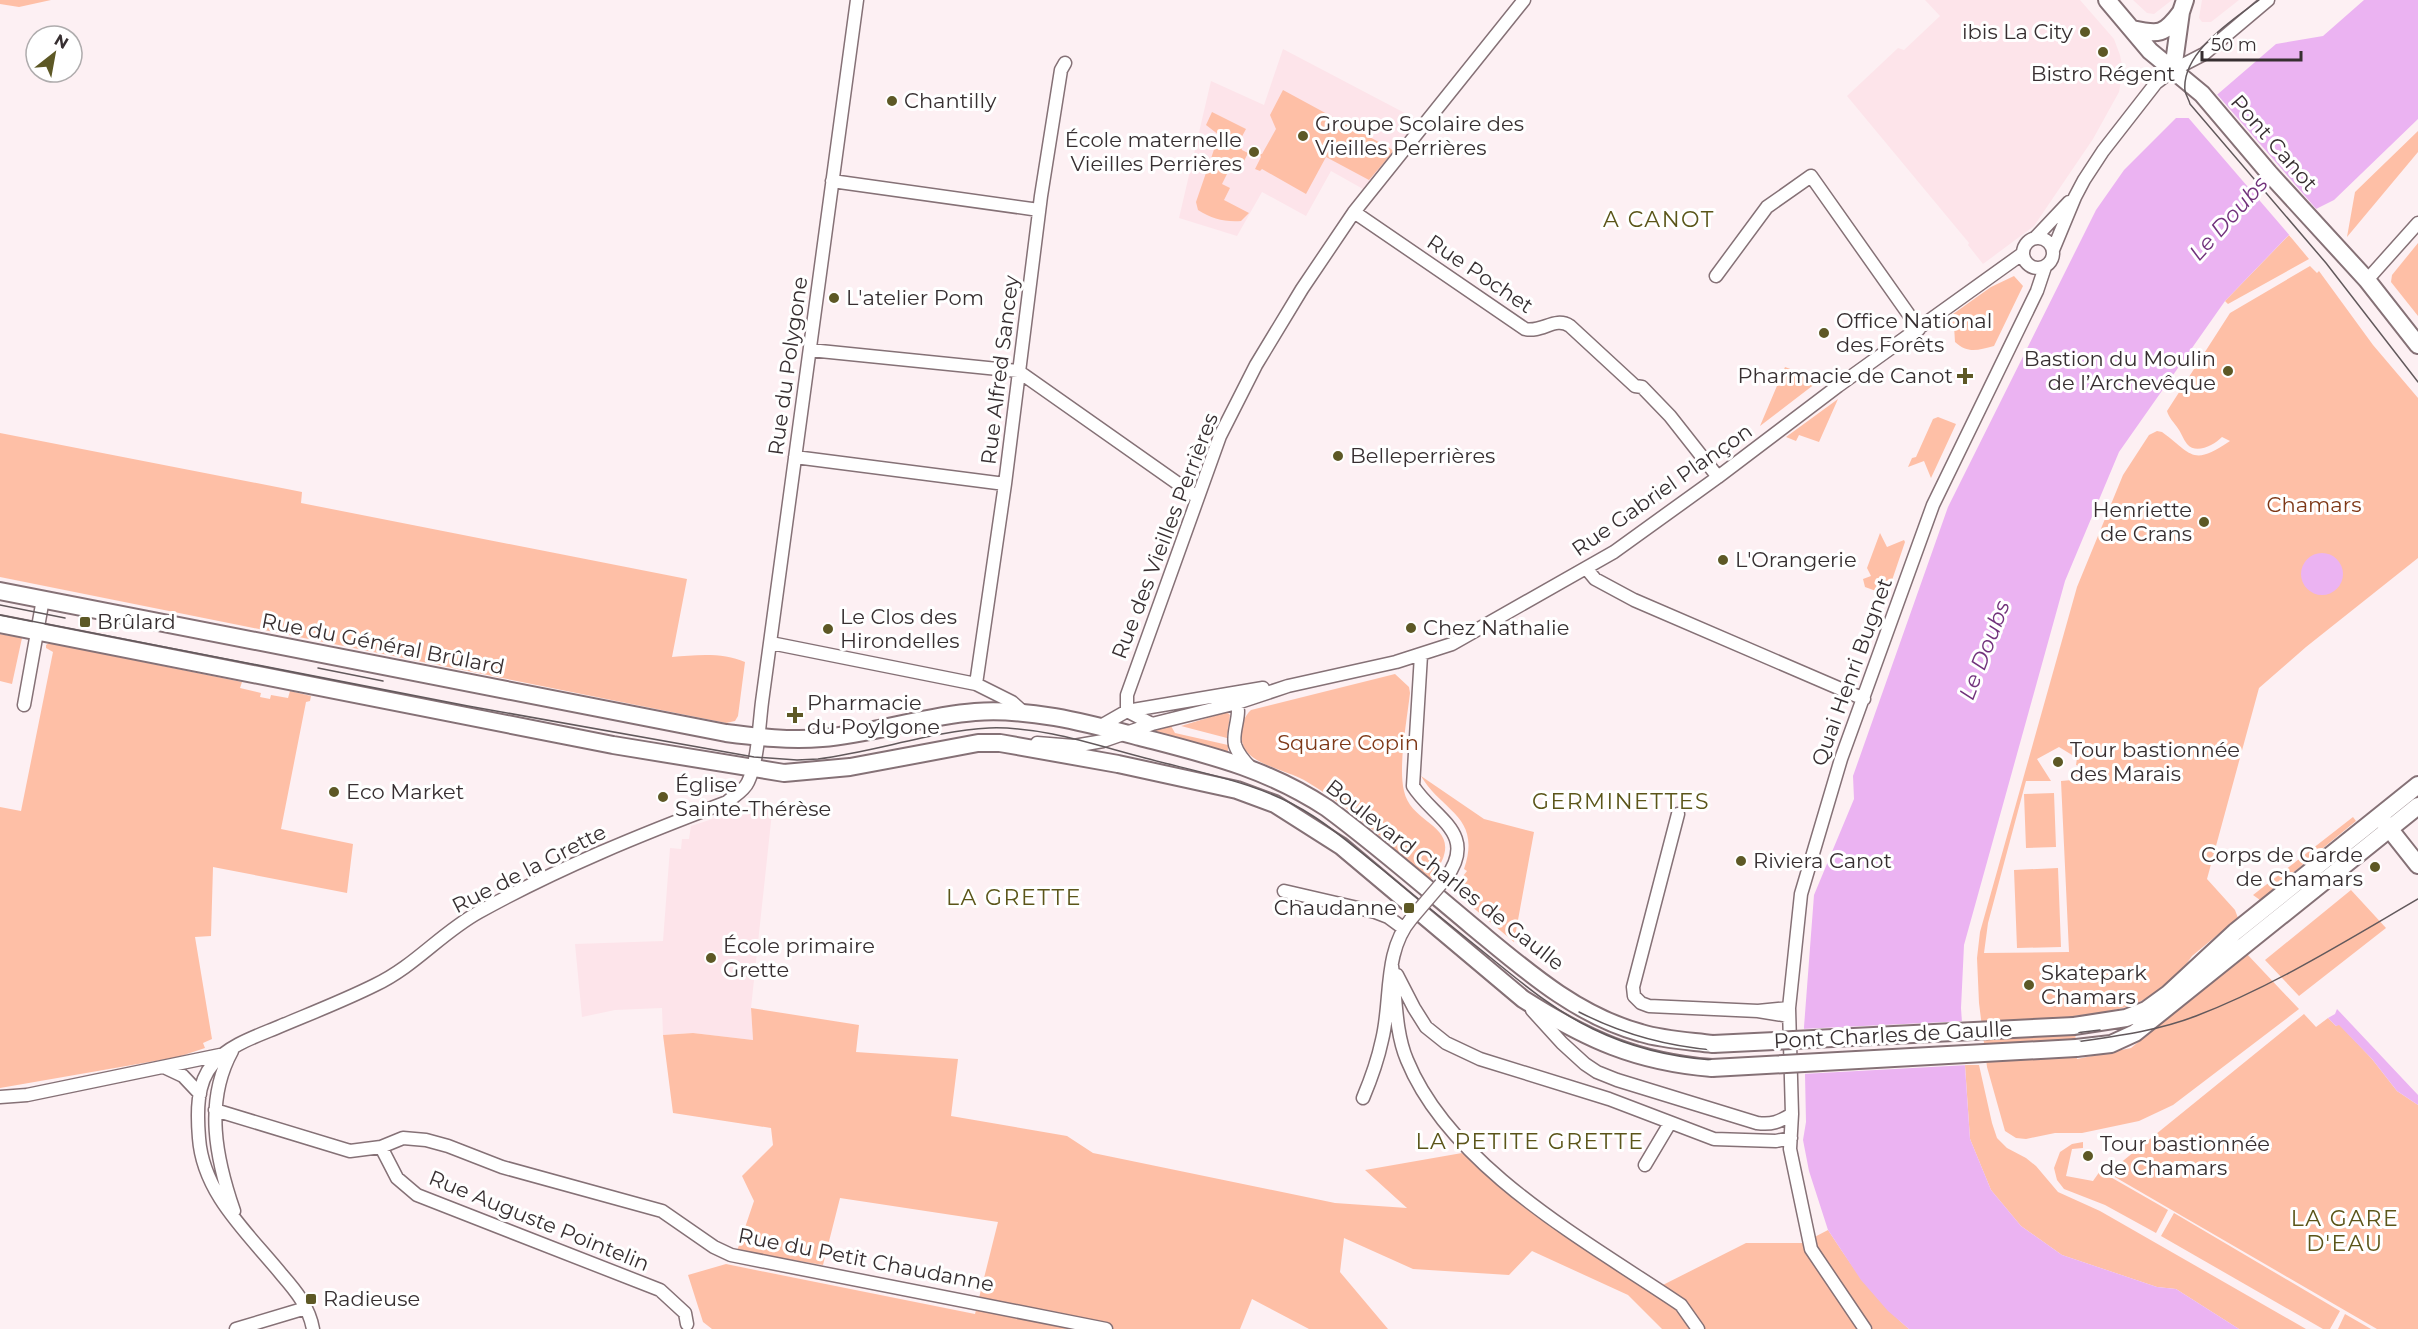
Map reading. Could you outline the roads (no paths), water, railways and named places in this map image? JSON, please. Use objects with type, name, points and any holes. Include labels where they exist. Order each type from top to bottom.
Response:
[{"type":"main road","name":"Pont Canot","points":[[2107,0],[2150,51],[2202,94],[2337,249],[2367,280],[2418,345]]},
{"type":"main road","points":[[2132,28],[2158,33],[2167,30],[2183,6]]},
{"type":"main road","points":[[2173,70],[2183,6]]},
{"type":"main road","name":"Rue du Général Brûlard","points":[[0,591],[451,681],[726,734],[757,737]]},
{"type":"main road","points":[[0,624],[613,745],[784,773],[817,772],[978,743],[1000,743]]},
{"type":"main road","name":"Boulevard Charles de Gaulle","points":[[757,737],[821,738],[953,714],[1022,711],[1099,727],[1251,768],[1303,792],[1327,808],[1534,977],[1575,1004],[1639,1033],[1713,1044]]},
{"type":"main road","name":"Boulevard Charles de Gaulle","points":[[1000,743],[1118,764],[1237,790],[1282,808],[1341,846],[1523,999],[1585,1036],[1624,1052],[1682,1066],[1712,1068]]},
{"type":"main road","points":[[2384,823],[2418,785]]},
{"type":"main road","points":[[2384,823],[2418,806]]},
{"type":"main road","points":[[2384,823],[2418,865]]},
{"type":"main road","name":"Pont Charles de Gaulle","points":[[1713,1044],[2074,1026],[2126,1018],[2146,1010],[2168,994],[2235,932],[2384,823]]},
{"type":"main road","name":"Pont Charles de Gaulle","points":[[1712,1068],[2076,1048],[2110,1044],[2135,1034],[2384,823]]},
{"type":"street","name":"Rue du Polygone","points":[[752,769],[857,0]]},
{"type":"street","name":"Rue des Vieilles Perrières","points":[[1127,711],[1127,695],[1197,497],[1220,436],[1256,365],[1302,289],[1354,212],[1524,0]]},
{"type":"street","points":[[2074,197],[2035,238],[2025,244],[2022,254],[2030,266],[2045,267],[2052,259],[2053,250],[2074,197],[2103,151],[2156,83],[2173,70],[2204,54],[2268,0]]},
{"type":"street","name":"Rue Alfred Sancey","points":[[976,684],[1005,484],[1040,210],[1061,70],[1065,63]]},
{"type":"street","points":[[1716,276],[1767,207],[1811,177],[1919,329]]},
{"type":"street","points":[[832,181],[1040,210]]},
{"type":"street","name":"Rue Pochet","points":[[1354,212],[1525,328],[1532,330],[1564,322],[1635,386],[1642,387],[1670,416],[1718,477]]},
{"type":"street","points":[[2367,280],[2418,223]]},
{"type":"street","points":[[2035,238],[2048,242],[2053,250]]},
{"type":"street","name":"Rue Gabriel Plançon","points":[[1000,743],[1017,741],[1074,746],[1127,734],[1152,724],[1237,703],[1288,686],[1421,655],[1452,644],[1614,552],[1838,386],[2022,254]]},
{"type":"street","name":"Quai Henri Bugnet","points":[[1865,1329],[1811,1249],[1790,1149],[1789,1012],[1801,894],[1828,801],[1933,505],[2037,291],[2045,267]]},
{"type":"street","points":[[810,350],[1018,371],[1197,497]]},
{"type":"street","points":[[795,457],[1005,484]]},
{"type":"street","points":[[1586,568],[1595,579],[1634,600],[1864,699]]},
{"type":"street","points":[[24,705],[43,599]]},
{"type":"street","points":[[771,643],[976,684],[1012,702],[1022,711]]},
{"type":"street","points":[[1363,1098],[1383,1039],[1395,950],[1407,924],[1455,866],[1457,851],[1456,837],[1447,821],[1419,796],[1413,786],[1421,655]]},
{"type":"street","name":"Rue Gabriel Plançon","points":[[1099,727],[1127,711],[1288,686]]},
{"type":"street","points":[[1221,695],[1237,703],[1239,710],[1234,728],[1234,743],[1240,756],[1251,768]]},
{"type":"street","points":[[1127,711],[1152,724]]},
{"type":"street","name":"Rue de la Grette","points":[[228,1051],[402,972],[437,941],[476,914],[546,877],[598,853],[727,802],[746,786],[752,769]]},
{"type":"street","points":[[1678,814],[1633,987],[1634,996],[1641,1003],[1649,1006],[1789,1012]]},
{"type":"street","points":[[1284,891],[1375,912],[1407,924]]},
{"type":"street","points":[[1392,966],[1426,1027],[1446,1043],[1480,1059],[1609,1099],[1714,1139],[1776,1141],[1791,1138]]},
{"type":"street","points":[[1392,966],[1406,1058],[1423,1094],[1460,1142],[1528,1201],[1681,1305],[1698,1329]]},
{"type":"street","points":[[1523,999],[1562,1043],[1585,1064],[1617,1080],[1757,1123],[1779,1122],[1791,1114]]},
{"type":"street","points":[[0,1097],[27,1095],[165,1067],[228,1051]]},
{"type":"street","points":[[228,1051],[207,1071],[200,1094],[198,1110],[202,1153],[217,1194],[238,1224],[297,1293],[306,1308],[313,1329]]},
{"type":"street","points":[[228,1051],[219,1082],[215,1110],[217,1148],[238,1224]]},
{"type":"street","points":[[165,1067],[183,1076],[200,1094]]},
{"type":"street","name":"Rue du Petit Chaudanne","points":[[215,1110],[350,1151],[381,1147],[403,1138],[426,1140],[502,1167],[662,1211],[714,1248],[731,1255],[1106,1329]]},
{"type":"street","points":[[1645,1165],[1670,1123]]},
{"type":"street","name":"Rue Auguste Pointelin","points":[[381,1147],[396,1178],[417,1196],[660,1290],[685,1313],[687,1324]]},
{"type":"street","points":[[236,1329],[306,1308]]},
{"type":"water","name":"Le Doubs","points":[[2364,0],[2418,0],[2418,119],[2334,200],[2312,211],[2225,301],[2119,452],[2065,581],[1964,945],[1961,1008],[1970,1139],[1991,1190],[2021,1226],[2062,1255],[2157,1287],[2176,1289],[2239,1329],[1909,1329],[1888,1311],[1861,1280],[1828,1230],[1809,1171],[1803,1140],[1806,1122],[1804,1027],[1814,895],[1854,799],[1853,776],[1948,507],[2096,210],[2124,170],[2176,118],[2190,118],[2276,44],[2323,36]]},
{"type":"water","points":[[2322,553],[2337,559],[2343,574],[2337,589],[2322,595],[2307,589],[2301,574],[2307,559]]},
{"type":"water","points":[[2337,1009],[2418,1095],[2418,1105],[2397,1091],[2372,1059],[2339,1025],[2336,1026],[2328,1018],[2335,1014]]},
{"type":"tram line","points":[[2259,0],[2211,38],[2191,63],[2186,77],[2185,91],[2190,104],[2326,263],[2418,382]]},
{"type":"tram line","points":[[0,605],[65,618]]},
{"type":"tram line","points":[[0,615],[468,706],[754,757],[818,759],[947,733],[989,728],[1028,730],[1087,742],[1231,780],[1274,795],[1294,805],[1340,835],[1515,978],[1566,1014],[1621,1041],[1666,1054],[1697,1059],[2076,1042],[2151,1029],[2196,1016],[2253,991],[2309,962],[2418,899]]},
{"type":"tram line","points":[[318,668],[383,681]]},
{"type":"tram line","points":[[1579,1012],[1611,1027],[1644,1038],[1713,1050],[2100,1030]]},
{"type":"place","name":"ibis La City","points":[[2085,32]]},
{"type":"place","name":"Bistro Régent","points":[[2103,52]]},
{"type":"place","name":"Chantilly","points":[[892,101]]},
{"type":"place","name":"Groupe Scolaire des Vieilles Perrières","points":[[1303,136]]},
{"type":"place","name":"École maternelle Vieilles Perrières","points":[[1254,152]]},
{"type":"place","name":"L'atelier Pom","points":[[834,298]]},
{"type":"place","name":"Office National des Forêts","points":[[1824,333]]},
{"type":"place","name":"Bastion du Moulin de l’Archevêque","points":[[2228,371]]},
{"type":"place","name":"Pharmacie de Canot","points":[[1965,376]]},
{"type":"place","name":"Belleperrières","points":[[1338,456]]},
{"type":"place","name":"Henriette de Crans","points":[[2204,522]]},
{"type":"place","name":"L'Orangerie","points":[[1723,560]]},
{"type":"place","name":"Brûlard","points":[[85,622]]},
{"type":"place","name":"Chez Nathalie","points":[[1411,628]]},
{"type":"place","name":"Le Clos des Hirondelles","points":[[828,629]]},
{"type":"place","name":"Pharmacie du Poylgone","points":[[795,715]]},
{"type":"place","name":"Tour bastionnée des Marais","points":[[2058,762]]},
{"type":"place","name":"Eco Market","points":[[334,792]]},
{"type":"place","name":"Église Sainte-Thérèse","points":[[663,797]]},
{"type":"place","name":"Riviera Canot","points":[[1741,861]]},
{"type":"place","name":"Corps de Garde de Chamars","points":[[2375,867]]},
{"type":"place","name":"Chaudanne","points":[[1409,908]]},
{"type":"place","name":"École primaire Grette","points":[[711,958]]},
{"type":"place","name":"Skatepark Chamars","points":[[2029,985]]},
{"type":"place","name":"Tour bastionnée de Chamars","points":[[2088,1156]]},
{"type":"place","name":"Radieuse","points":[[311,1299]]},
{"type":"district","name":"A CANOT","points":[[1659,219]]},
{"type":"district","name":"GERMINETTES","points":[[1621,801]]},
{"type":"district","name":"LA GRETTE","points":[[1014,897]]},
{"type":"district","name":"LA PETITE GRETTE","points":[[1530,1141]]},
{"type":"district","name":"LA GARE D'EAU","points":[[2345,1230]]},
{"type":"park label","name":"Chamars","points":[[2314,505]]},
{"type":"park label","name":"Square Copin","points":[[1348,743]]}]
